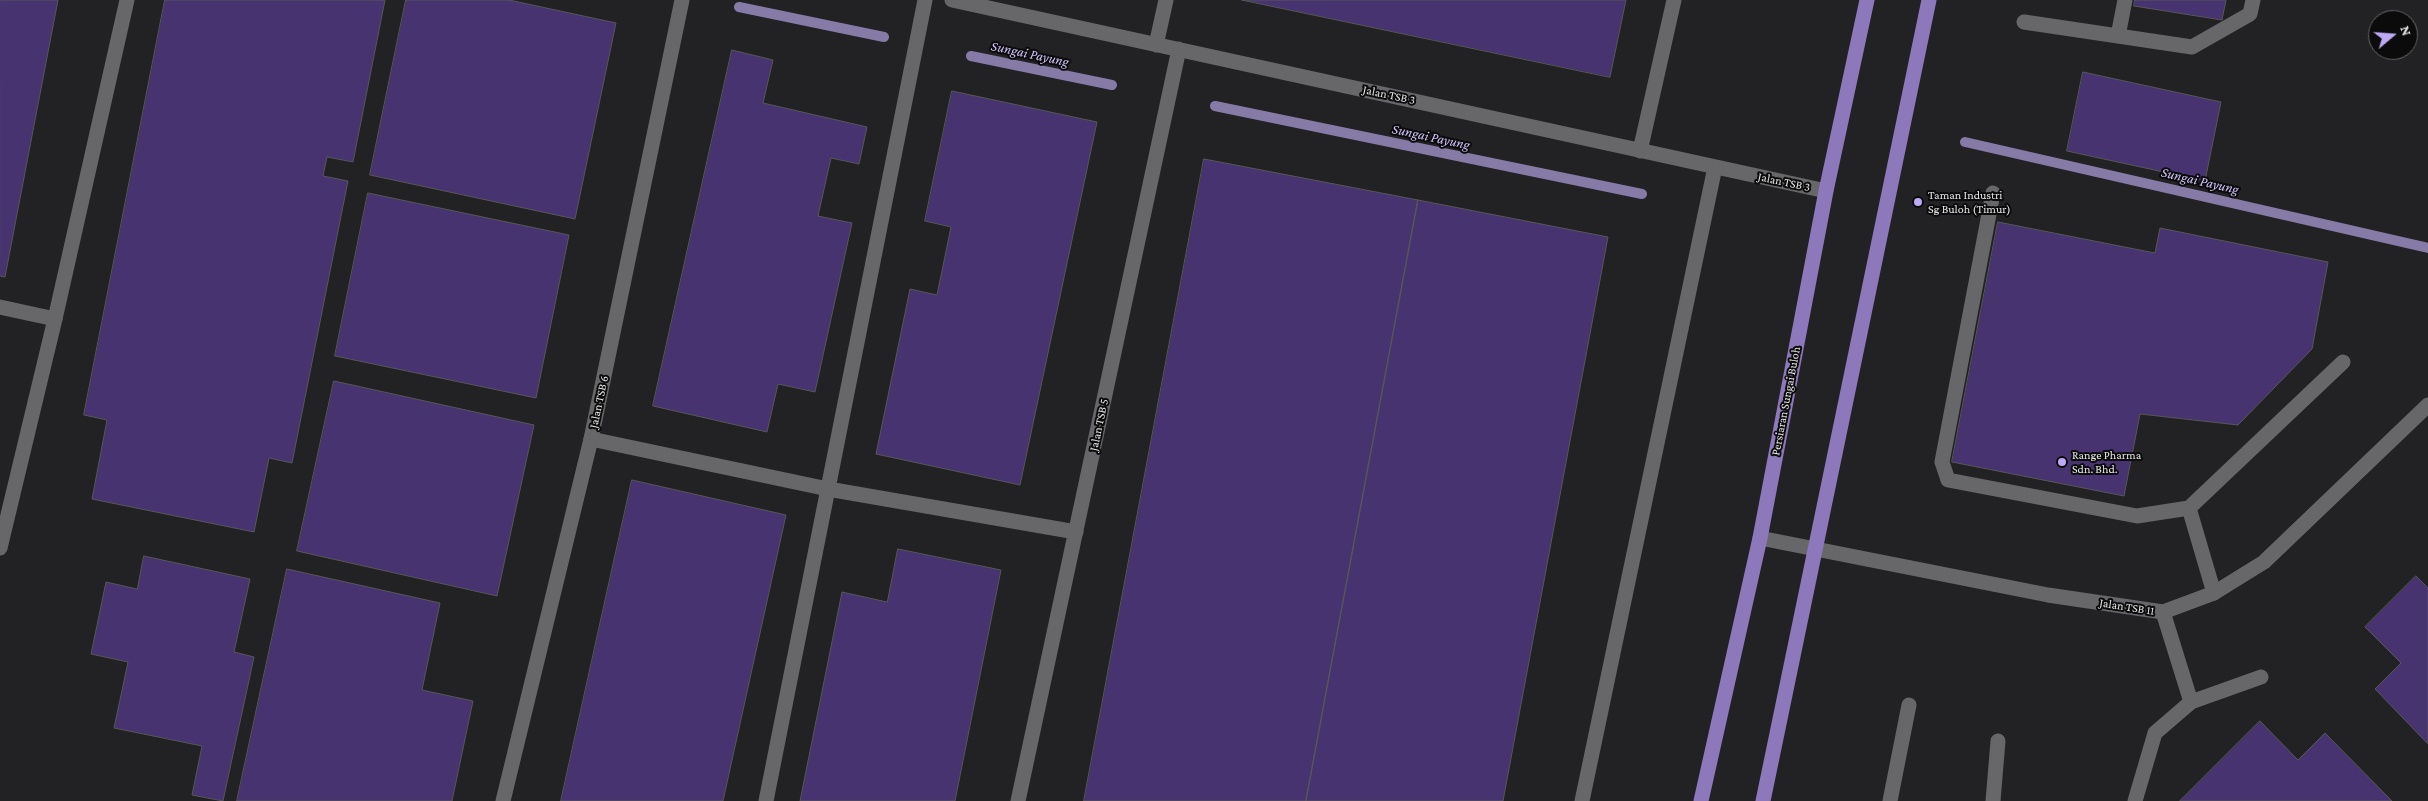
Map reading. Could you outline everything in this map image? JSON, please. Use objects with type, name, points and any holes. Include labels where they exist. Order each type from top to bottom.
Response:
[{"type":"main road","name":"Persiaran Sungai Buloh","points":[[1701,801],[1760,538],[1826,191],[1867,0]]},
{"type":"main road","points":[[1763,801],[1929,0]]},
{"type":"street","points":[[0,548],[55,319],[127,0]]},
{"type":"street","name":"Jalan TSB 6","points":[[503,801],[591,438],[682,0]]},
{"type":"street","points":[[766,801],[925,0]]},
{"type":"street","name":"Jalan TSB 3","points":[[952,0],[1826,191]]},
{"type":"street","points":[[1156,45],[1166,0]]},
{"type":"street","points":[[1640,150],[1674,0]]},
{"type":"street","points":[[2118,36],[2125,0]]},
{"type":"street","points":[[2024,22],[2192,48],[2250,14],[2253,0]]},
{"type":"street","name":"Jalan TSB 5","points":[[1018,801],[1179,50]]},
{"type":"street","points":[[1582,801],[1714,167]]},
{"type":"street","points":[[1993,193],[1942,462],[1948,480],[2137,516],[2189,508],[2343,362]]},
{"type":"street","points":[[0,307],[55,319]]},
{"type":"street","name":"Jalan TSB 11","points":[[1760,538],[2048,595],[2163,612],[2214,592],[2264,562],[2428,406]]},
{"type":"street","points":[[591,438],[828,489],[1076,532]]},
{"type":"street","points":[[2189,508],[2214,592]]},
{"type":"street","points":[[2163,612],[2191,702]]},
{"type":"street","points":[[2135,801],[2155,733],[2191,702],[2261,678]]},
{"type":"street","points":[[1890,801],[1909,704]]},
{"type":"street","points":[[1993,801],[1998,741]]},
{"type":"building","points":[[0,0],[58,0],[5,277],[0,276]]},
{"type":"building","points":[[165,0],[385,0],[353,162],[327,157],[323,176],[348,181],[292,463],[269,458],[254,532],[92,499],[107,420],[84,415]]},
{"type":"building","points":[[406,0],[509,0],[616,23],[575,219],[370,175]]},
{"type":"building","points":[[1242,0],[1626,0],[1610,77]]},
{"type":"building","points":[[2135,0],[2226,0],[2222,20],[2134,6]]},
{"type":"building","points":[[732,50],[773,60],[763,103],[867,127],[859,164],[831,158],[818,216],[852,223],[815,392],[778,384],[767,432],[653,406]]},
{"type":"building","points":[[2083,72],[2221,102],[2205,181],[2067,151]]},
{"type":"building","points":[[952,91],[1097,122],[1020,485],[876,454],[910,289],[937,295],[951,227],[925,221]]},
{"type":"building","points":[[1204,159],[1418,200],[1306,801],[1084,801]]},
{"type":"building","points":[[368,193],[569,235],[536,398],[335,356]]},
{"type":"building","points":[[1418,200],[1608,237],[1503,801],[1306,801]]},
{"type":"building","points":[[1998,222],[2155,253],[2160,228],[2328,262],[2312,349],[2238,425],[2140,414],[2124,496],[1952,462]]},
{"type":"building","points":[[334,381],[534,425],[497,596],[297,551]]},
{"type":"building","points":[[632,480],[786,515],[723,801],[561,801]]},
{"type":"building","points":[[898,549],[1001,570],[955,801],[800,801],[842,592],[887,602]]},
{"type":"building","points":[[144,556],[250,579],[234,652],[254,657],[223,801],[192,795],[202,746],[114,728],[128,662],[91,654],[106,582],[137,589]]},
{"type":"building","points":[[287,569],[440,603],[422,690],[473,701],[452,801],[237,801]]},
{"type":"building","points":[[2416,576],[2428,588],[2428,744],[2375,689],[2401,663],[2365,627]]},
{"type":"building","points":[[2260,721],[2298,760],[2325,733],[2392,801],[2180,801]]},
{"type":"waterway","name":"Sungai Payung","points":[[739,7],[884,37]]},
{"type":"waterway","name":"Sungai Payung","points":[[971,56],[1112,85]]},
{"type":"waterway","name":"Sungai Payung","points":[[1215,106],[1642,194]]},
{"type":"waterway","name":"Sungai Payung","points":[[1965,142],[2428,248]]},
{"type":"place","name":"Taman Industri Sg Buloh (Timur)","points":[[1918,202]]},
{"type":"place","name":"Range Pharma Sdn. Bhd.","points":[[2062,462]]}]
